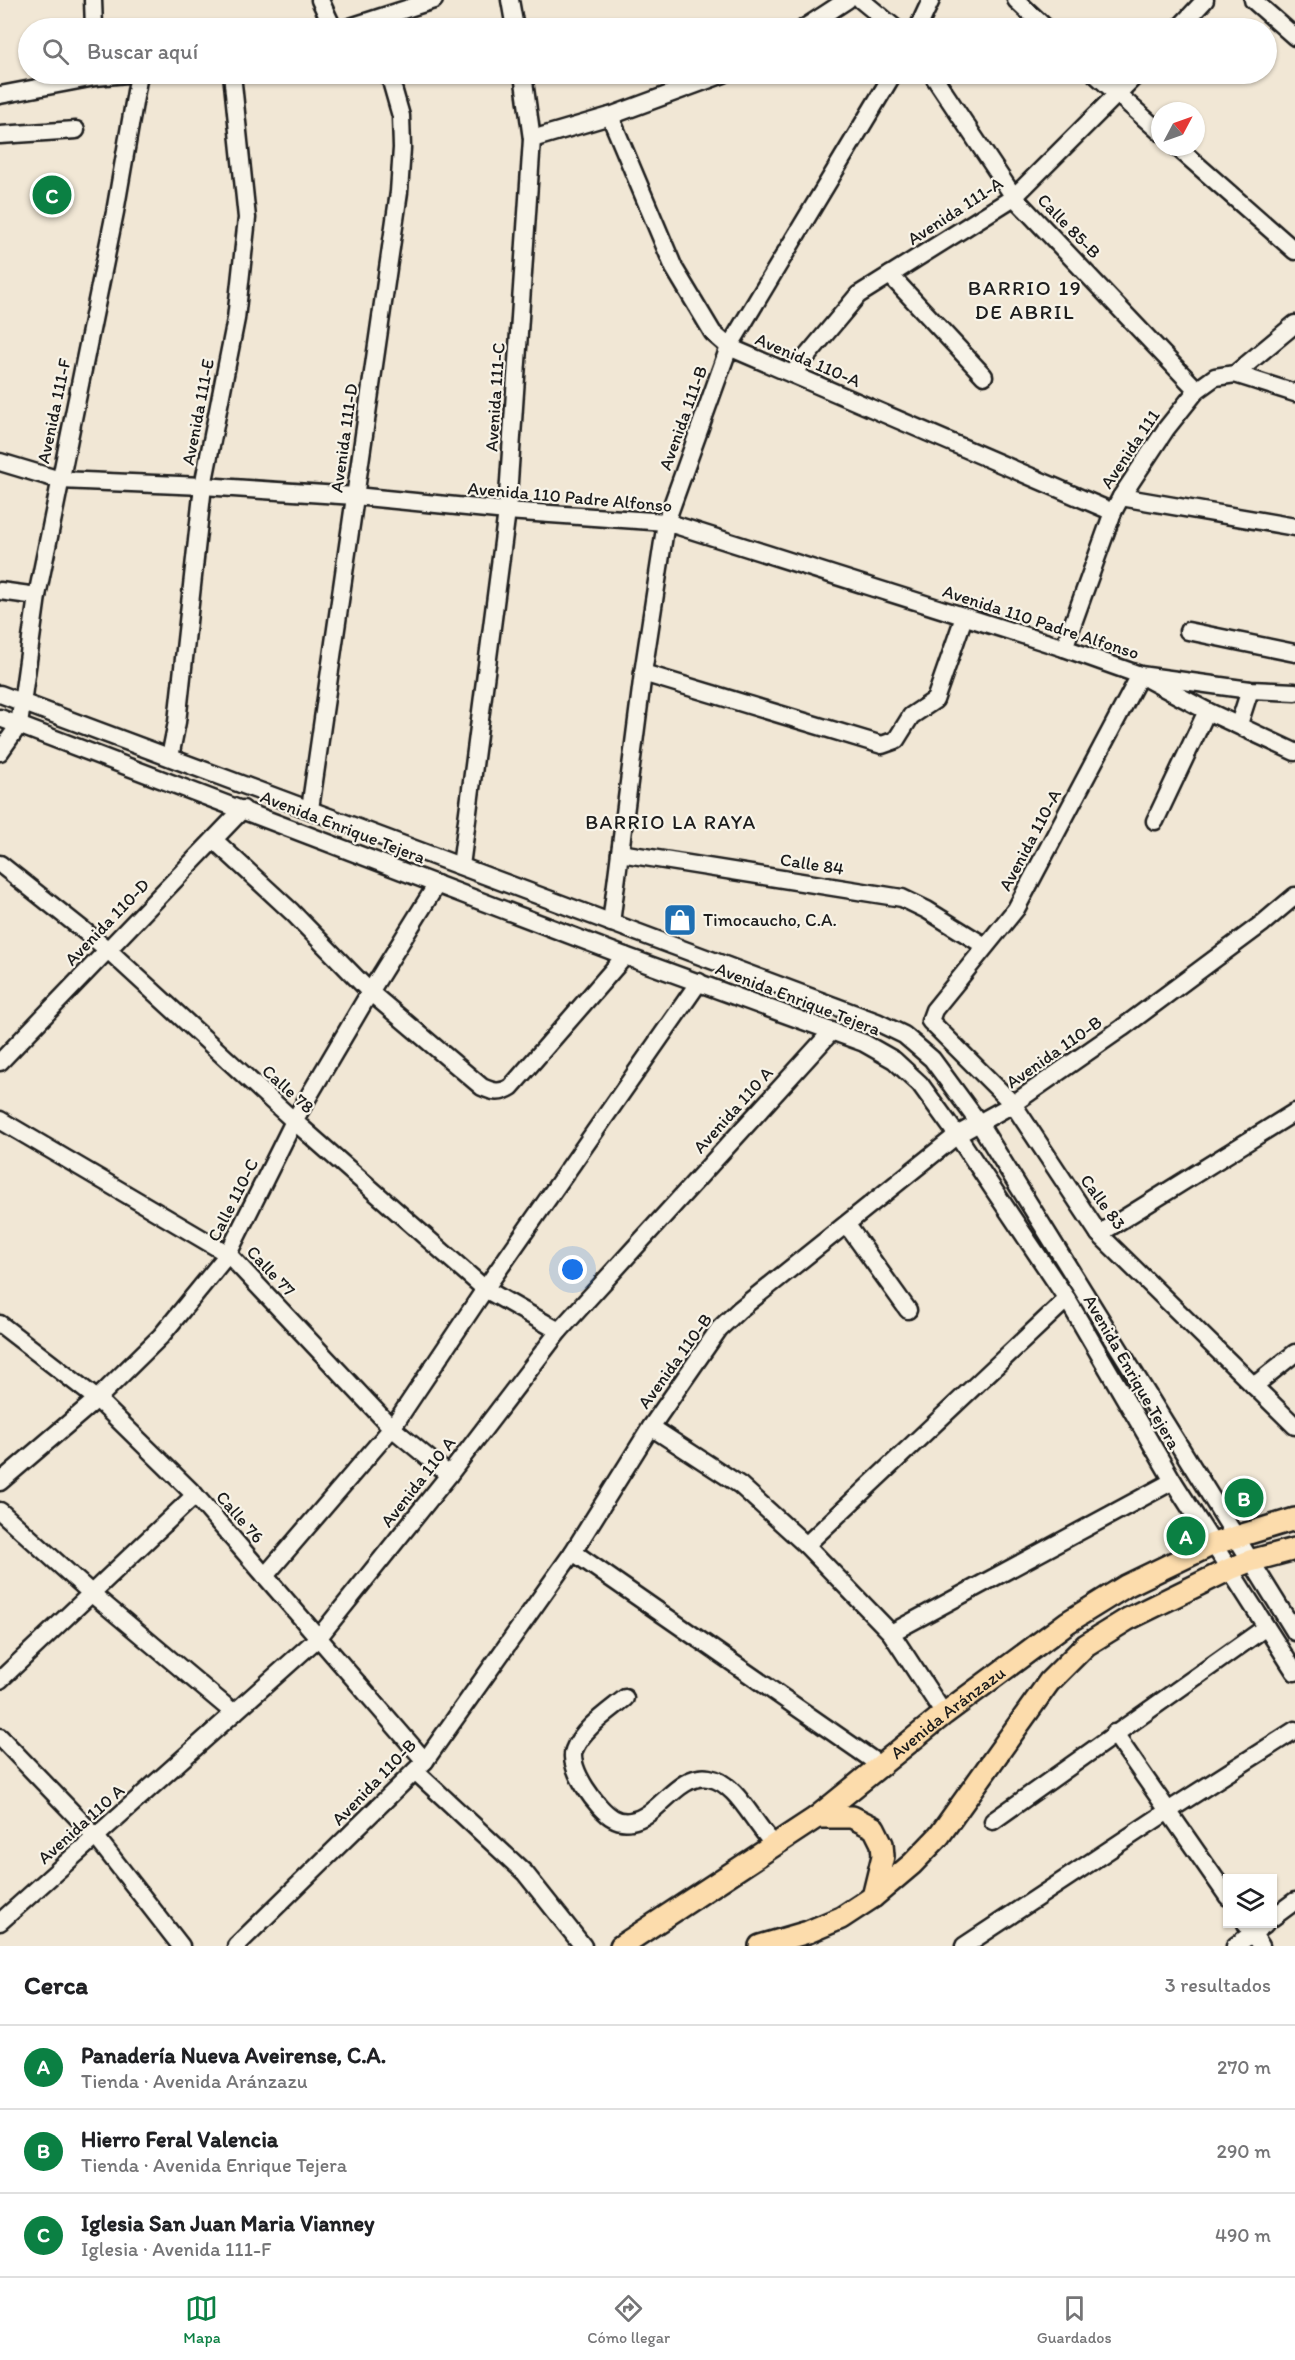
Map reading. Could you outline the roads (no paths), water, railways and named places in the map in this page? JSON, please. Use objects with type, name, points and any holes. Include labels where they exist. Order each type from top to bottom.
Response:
[{"type":"main road","name":"Avenida Aránzazu","points":[[621,1946],[817,1817],[944,1714],[1068,1622],[1126,1586],[1214,1544],[1295,1519]]},
{"type":"main road","points":[[760,1946],[808,1932],[841,1918],[873,1897],[912,1864],[939,1836],[1049,1682],[1086,1645],[1128,1619],[1230,1569],[1295,1549]]},
{"type":"main road","points":[[817,1817],[852,1817],[874,1828],[882,1844],[883,1856],[873,1897]]},
{"type":"street","points":[[93,0],[94,18]]},
{"type":"street","points":[[320,0],[328,18]]},
{"type":"street","points":[[510,0],[513,18]]},
{"type":"street","points":[[819,18],[847,0]]},
{"type":"street","points":[[861,0],[883,18]]},
{"type":"street","points":[[923,18],[931,0]]},
{"type":"street","points":[[1016,0],[1035,18]]},
{"type":"street","points":[[1188,18],[1205,0]]},
{"type":"street","points":[[1253,0],[1273,18]]},
{"type":"street","points":[[389,18],[428,1]]},
{"type":"street","points":[[1277,21],[1295,37]]},
{"type":"street","points":[[0,95],[52,84]]},
{"type":"street","name":"Avenida 111-F","points":[[20,725],[21,702],[38,596],[115,212],[138,84]]},
{"type":"street","name":"Avenida 111-E","points":[[170,758],[177,722],[203,486],[236,320],[247,218],[233,84]]},
{"type":"street","name":"Avenida 111-D","points":[[310,809],[399,192],[402,148],[401,116],[392,84]]},
{"type":"street","name":"Avenida 111-C","points":[[460,866],[507,510],[532,139],[524,84]]},
{"type":"street","points":[[532,139],[610,116],[697,84]]},
{"type":"street","name":"Avenida 111-B","points":[[611,923],[643,673],[666,522],[729,347],[887,84]]},
{"type":"street","name":"Calle 85-B","points":[[939,84],[1014,197],[1197,390]]},
{"type":"street","points":[[1106,84],[1151,124]]},
{"type":"street","name":"Avenida 111-A","points":[[792,374],[852,301],[1014,197],[1128,84]]},
{"type":"street","name":"Avenida 110-A","points":[[610,116],[674,268],[713,333],[729,347],[1117,504],[1295,527]]},
{"type":"street","points":[[0,135],[76,130]]},
{"type":"street","points":[[1187,156],[1295,251]]},
{"type":"street","points":[[890,276],[984,376]]},
{"type":"street","name":"Avenida 111","points":[[1064,648],[1117,504],[1166,429],[1197,390],[1215,377],[1234,374],[1295,324]]},
{"type":"street","points":[[1234,374],[1295,393]]},
{"type":"street","name":"Avenida 110 Padre Alfonso","points":[[0,462],[60,480],[356,496],[666,522],[1064,648],[1140,675],[1250,690],[1295,692]]},
{"type":"street","points":[[0,591],[38,596]]},
{"type":"street","points":[[643,673],[882,745],[896,740],[911,716],[935,700],[964,617]]},
{"type":"street","points":[[1188,632],[1295,652]]},
{"type":"street","points":[[1140,675],[1207,711],[1295,752]]},
{"type":"street","name":"Avenida 110-A","points":[[934,1010],[1016,909],[1140,675]]},
{"type":"street","points":[[1239,724],[1250,690]]},
{"type":"street","name":"Avenida Enrique Tejera","points":[[0,694],[726,964],[877,1022],[904,1035],[932,1059],[979,1123],[1295,1632]]},
{"type":"street","points":[[1155,821],[1207,711]]},
{"type":"street","name":"Avenida Enrique Tejera","points":[[0,718],[625,956],[832,1030],[864,1043],[894,1060],[920,1084],[957,1134],[1067,1299],[1173,1481],[1295,1672]]},
{"type":"street","points":[[0,752],[20,725]]},
{"type":"street","name":"Avenida 110-D","points":[[0,1062],[243,809]]},
{"type":"street","points":[[214,840],[292,912],[370,992],[482,1087],[493,1092],[502,1092],[511,1087],[625,956]]},
{"type":"street","name":"Calle 84","points":[[620,853],[902,898],[927,910],[985,946]]},
{"type":"street","name":"Calle 78","points":[[0,864],[107,949],[294,1121],[485,1289],[560,1331]]},
{"type":"street","name":"Calle 110-C","points":[[0,1482],[97,1399],[162,1336],[228,1254],[294,1121],[436,884]]},
{"type":"street","name":"Avenida 110-B","points":[[236,1946],[420,1766],[573,1552],[651,1427],[719,1329],[957,1134],[1013,1104],[1122,1028],[1263,924],[1295,896]]},
{"type":"street","points":[[265,1576],[392,1428],[485,1289],[699,982]]},
{"type":"street","name":"Calle 83","points":[[934,1010],[930,1021],[932,1025],[1013,1104],[1099,1234],[1295,1426]]},
{"type":"street","name":"Avenida 110 A","points":[[0,1922],[320,1637],[560,1331],[832,1030]]},
{"type":"street","points":[[1099,1234],[1295,1112]]},
{"type":"street","name":"Calle 77","points":[[0,1120],[228,1254],[392,1428],[449,1474]]},
{"type":"street","points":[[846,1225],[908,1310]]},
{"type":"street","points":[[806,1545],[1067,1299]]},
{"type":"street","name":"Calle 76","points":[[0,1324],[97,1399],[195,1495],[320,1637],[420,1766],[525,1873],[583,1946]]},
{"type":"street","points":[[1254,1386],[1295,1353]]},
{"type":"street","points":[[651,1427],[740,1485],[806,1545],[891,1633],[944,1714]]},
{"type":"street","points":[[891,1633],[1173,1481]]},
{"type":"street","points":[[0,1680],[195,1495]]},
{"type":"street","points":[[0,1510],[91,1593],[234,1713]]},
{"type":"street","points":[[573,1552],[880,1765]]},
{"type":"street","points":[[993,1821],[1266,1627]]},
{"type":"street","points":[[625,1698],[580,1738],[572,1756],[574,1767],[585,1788],[611,1817],[620,1821],[638,1819],[687,1783],[708,1777],[722,1782],[735,1794],[775,1845]]},
{"type":"street","points":[[964,1946],[1295,1730]]},
{"type":"street","points":[[1114,1733],[1223,1891]]},
{"type":"street","points":[[0,1737],[96,1838],[181,1946]]},
{"type":"street","points":[[1277,1914],[1295,1901]]},
{"type":"street","points":[[1235,1946],[1256,1932]]},
{"type":"place","name":"Iglesia San Juan Maria Vianney","points":[[52,195]]},
{"type":"place","name":"Timocaucho, C.A.","points":[[680,920]]},
{"type":"place","name":"Hierro Feral Valencia","points":[[1244,1498]]},
{"type":"place","name":"Panadería Nueva Aveirense, C.A.","points":[[1186,1536]]},
{"type":"district","name":"BARRIO 19 DE ABRIL","points":[[1025,300]]},
{"type":"district","name":"BARRIO LA RAYA","points":[[671,822]]}]
